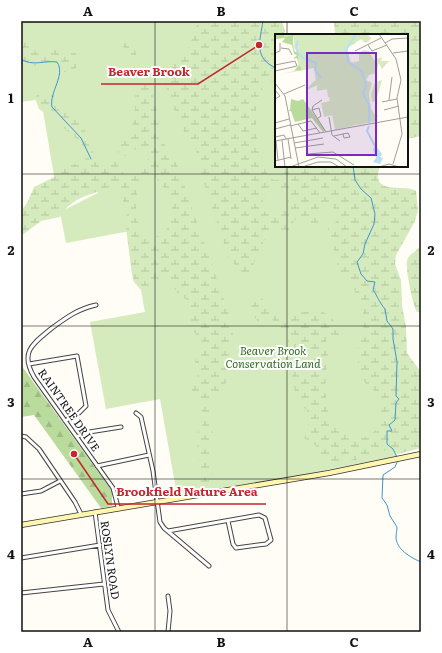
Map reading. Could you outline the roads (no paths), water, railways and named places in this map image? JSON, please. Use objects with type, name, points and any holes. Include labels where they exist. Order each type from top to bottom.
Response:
[{"type":"main road","points":[[21,525],[329,472],[421,454]]},
{"type":"street","name":"RAINTREE DRIVE","points":[[96,305],[82,308],[64,318],[39,338],[32,346],[29,364],[34,377],[113,488],[118,508]]},
{"type":"street","points":[[29,364],[77,356],[86,406],[79,413],[65,421]]},
{"type":"street","points":[[136,413],[142,417],[160,522],[168,531],[209,566]]},
{"type":"street","points":[[77,437],[83,433],[121,427]]},
{"type":"street","points":[[21,436],[26,437],[34,443],[75,502],[81,514]]},
{"type":"street","points":[[97,466],[149,455]]},
{"type":"street","points":[[21,494],[41,491],[60,481]]},
{"type":"street","name":"ROSLYN ROAD","points":[[95,512],[108,610],[119,632]]},
{"type":"street","points":[[168,531],[228,521],[262,516],[267,525],[271,540],[266,544],[236,548],[233,544],[228,521]]},
{"type":"street","points":[[21,558],[100,545]]},
{"type":"street","points":[[21,593],[104,584]]},
{"type":"street","points":[[168,596],[170,611],[168,632]]},
{"type":"waterway","points":[[263,21],[260,42],[261,54],[269,64],[275,67]]},
{"type":"waterway","points":[[21,59],[30,63],[57,62],[60,72],[53,95],[52,107],[81,138],[91,159]]},
{"type":"waterway","points":[[353,167],[355,180],[361,189],[371,198],[375,214],[374,224],[365,244],[363,254],[357,262],[361,274],[367,281],[375,282],[373,290],[385,309],[387,321],[393,329],[393,339],[397,362],[396,396],[399,399],[396,403],[395,420],[389,425],[392,431],[387,431],[387,444],[393,449],[397,457]]},
{"type":"waterway","points":[[398,460],[395,467],[383,475],[382,498],[387,505],[390,516],[397,527],[396,537],[398,545],[413,558],[421,562]]},
{"type":"place","name":"Beaver Brook","points":[[259,45]]},
{"type":"place","name":"Brookfield Nature Area","points":[[74,454]]},
{"type":"park label","name":"Beaver Brook Conservation Land","points":[[273,357]]}]
